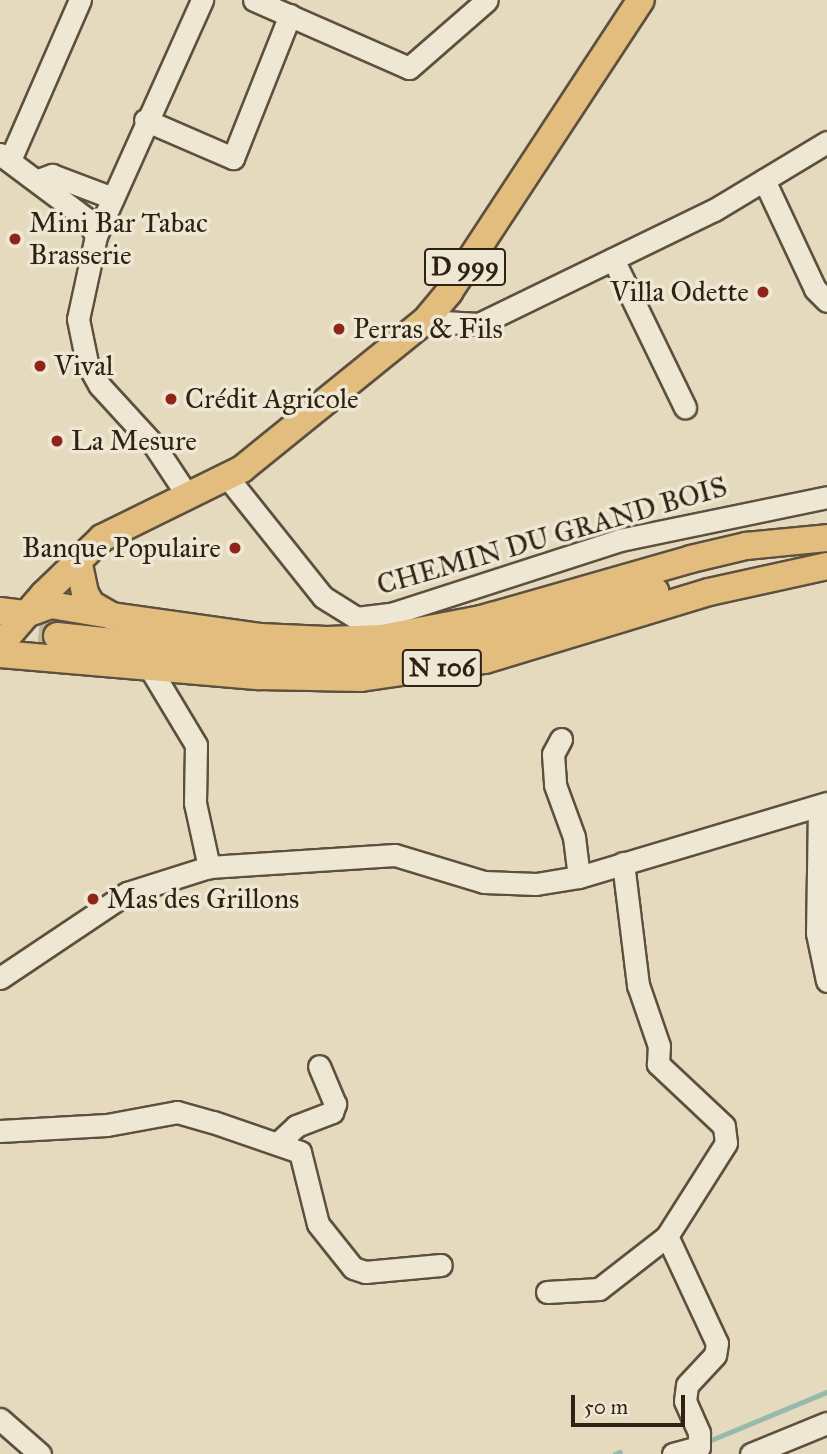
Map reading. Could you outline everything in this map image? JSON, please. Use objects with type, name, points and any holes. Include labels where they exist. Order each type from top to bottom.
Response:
[{"type":"main road","name":"D 999","points":[[0,645],[13,612],[102,538],[187,495],[228,478],[277,445],[425,321],[449,292],[640,0]]},
{"type":"main road","points":[[13,612],[51,605],[65,610],[260,637],[382,638],[481,619],[724,551],[827,538]]},
{"type":"main road","name":"N 106","points":[[0,654],[51,645],[263,658],[408,654],[481,640],[693,580],[827,552]]},
{"type":"main road","points":[[78,560],[85,593],[91,604],[111,616]]},
{"type":"main road","name":"N 106","points":[[51,645],[148,665],[272,676],[360,678],[424,671],[485,660],[709,592],[827,566]]},
{"type":"main road","points":[[51,645],[35,637],[38,627],[65,610]]},
{"type":"street","points":[[80,0],[5,157],[87,219],[96,236]]},
{"type":"street","points":[[187,495],[154,445],[100,387],[87,363],[78,319],[96,236],[145,120],[202,0]]},
{"type":"street","points":[[254,0],[409,68],[487,0]]},
{"type":"street","points":[[145,120],[233,158],[290,15]]},
{"type":"street","points":[[425,321],[479,324],[613,259],[764,180],[827,142]]},
{"type":"street","points":[[38,180],[52,175],[113,198]]},
{"type":"street","points":[[764,180],[815,289],[827,301]]},
{"type":"street","points":[[613,259],[685,407]]},
{"type":"street","name":"CHEMIN DU GRAND BOIS","points":[[228,478],[323,597],[356,618],[394,613],[620,540],[827,497]]},
{"type":"street","points":[[148,665],[195,745],[195,803],[209,867]]},
{"type":"street","points":[[561,739],[553,754],[555,785],[573,837],[579,877]]},
{"type":"street","points":[[0,978],[127,893],[209,867],[395,855],[484,882],[536,884],[579,877],[823,805],[817,933],[827,981]]},
{"type":"street","points":[[547,1292],[598,1289],[667,1236],[726,1143],[724,1126],[658,1064],[659,1046],[638,985],[623,863]]},
{"type":"street","points":[[278,1143],[296,1126],[332,1112],[335,1104],[319,1066]]},
{"type":"street","points":[[0,1130],[107,1125],[177,1112],[300,1152],[318,1224],[353,1268],[365,1272],[441,1265]]},
{"type":"street","points":[[667,1236],[717,1343],[715,1355],[687,1385],[685,1401],[705,1445],[673,1454]]},
{"type":"street","points":[[0,1419],[40,1454]]},
{"type":"street","points":[[751,1454],[827,1423]]},
{"type":"waterway","points":[[711,1440],[827,1392]]},
{"type":"waterway","points":[[615,1454],[620,1452]]},
{"type":"tunnel","points":[[0,629],[57,636]]},
{"type":"place","name":"Mini Bar Tabac Brasserie","points":[[15,239]]},
{"type":"place","name":"Villa Odette","points":[[763,292]]},
{"type":"place","name":"Perras & Fils","points":[[339,329]]},
{"type":"place","name":"Vival","points":[[40,366]]},
{"type":"place","name":"Crédit Agricole","points":[[171,399]]},
{"type":"place","name":"La Mesure","points":[[57,441]]},
{"type":"place","name":"Banque Populaire","points":[[235,548]]},
{"type":"place","name":"Mas des Grillons","points":[[93,899]]}]
